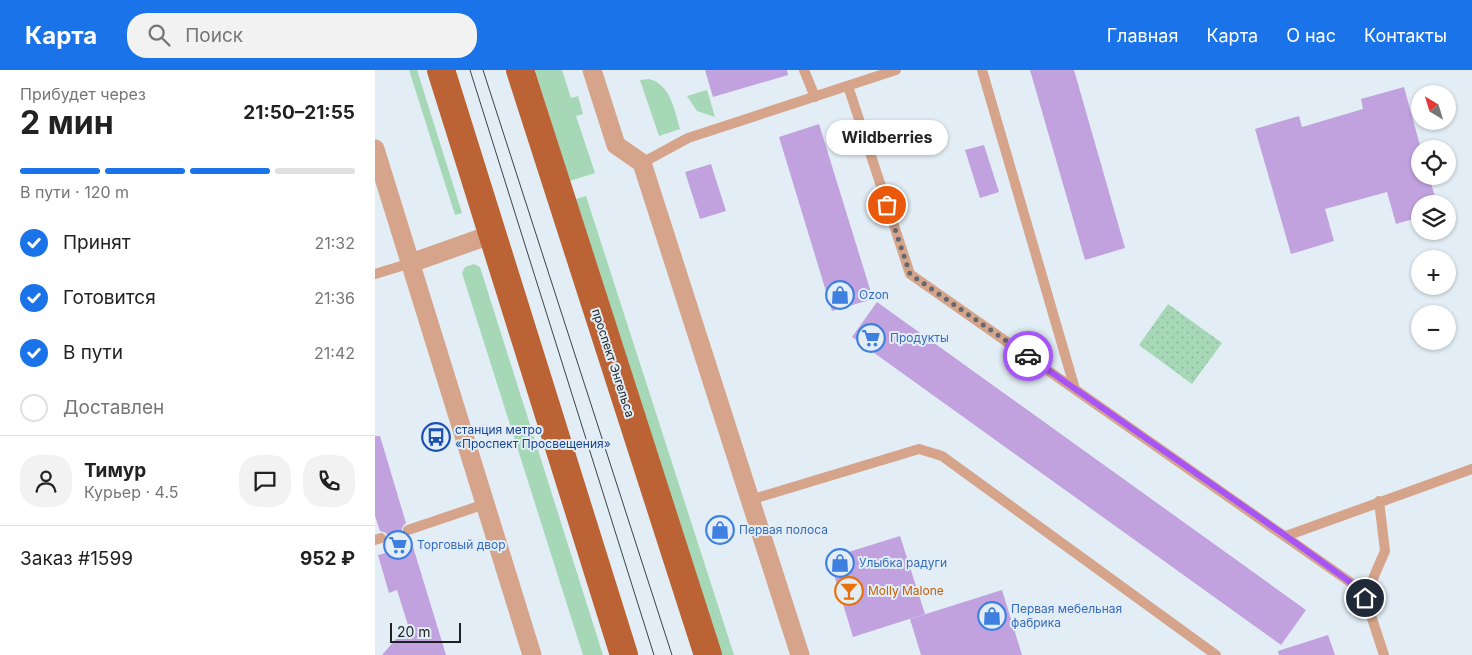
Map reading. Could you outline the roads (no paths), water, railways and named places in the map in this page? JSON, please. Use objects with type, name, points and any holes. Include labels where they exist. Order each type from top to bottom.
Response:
[{"type":"main road","points":[[441,70],[624,655]]},
{"type":"main road","name":"проспект Энгельса","points":[[520,70],[707,655]]},
{"type":"street","points":[[592,70],[616,145],[642,163],[800,655]]},
{"type":"street","points":[[375,149],[532,655]]},
{"type":"street","points":[[411,263],[493,234]]},
{"type":"lane","points":[[804,70],[815,97]]},
{"type":"lane","points":[[642,163],[689,138],[896,70]]},
{"type":"lane","points":[[982,70],[1075,389]]},
{"type":"lane","points":[[848,86],[910,274],[1350,582],[1365,598],[1384,655]]},
{"type":"lane","points":[[375,274],[411,263]]},
{"type":"lane","points":[[750,500],[919,449],[942,456],[1217,655]]},
{"type":"lane","points":[[1286,536],[1472,469]]},
{"type":"lane","points":[[1365,598],[1385,551],[1379,501]]},
{"type":"lane","points":[[408,530],[485,504]]},
{"type":"tram line","points":[[470,70],[654,655]]},
{"type":"tram line","points":[[483,70],[672,655]]},
{"type":"place","name":"Wildberries","points":[[887,205]]},
{"type":"place","name":"Ozon","points":[[840,295]]},
{"type":"place","name":"Продукты","points":[[871,338]]},
{"type":"place","name":"станция метро «Проспект Просвещения»","points":[[436,437]]},
{"type":"place","name":"Первая полоса","points":[[720,530]]},
{"type":"place","name":"Торговый двор","points":[[398,545]]},
{"type":"place","name":"Улыбка радуги","points":[[840,563]]},
{"type":"place","name":"Molly Malone","points":[[849,591]]},
{"type":"place","name":"Первая мебельная фабрика","points":[[992,616]]}]
